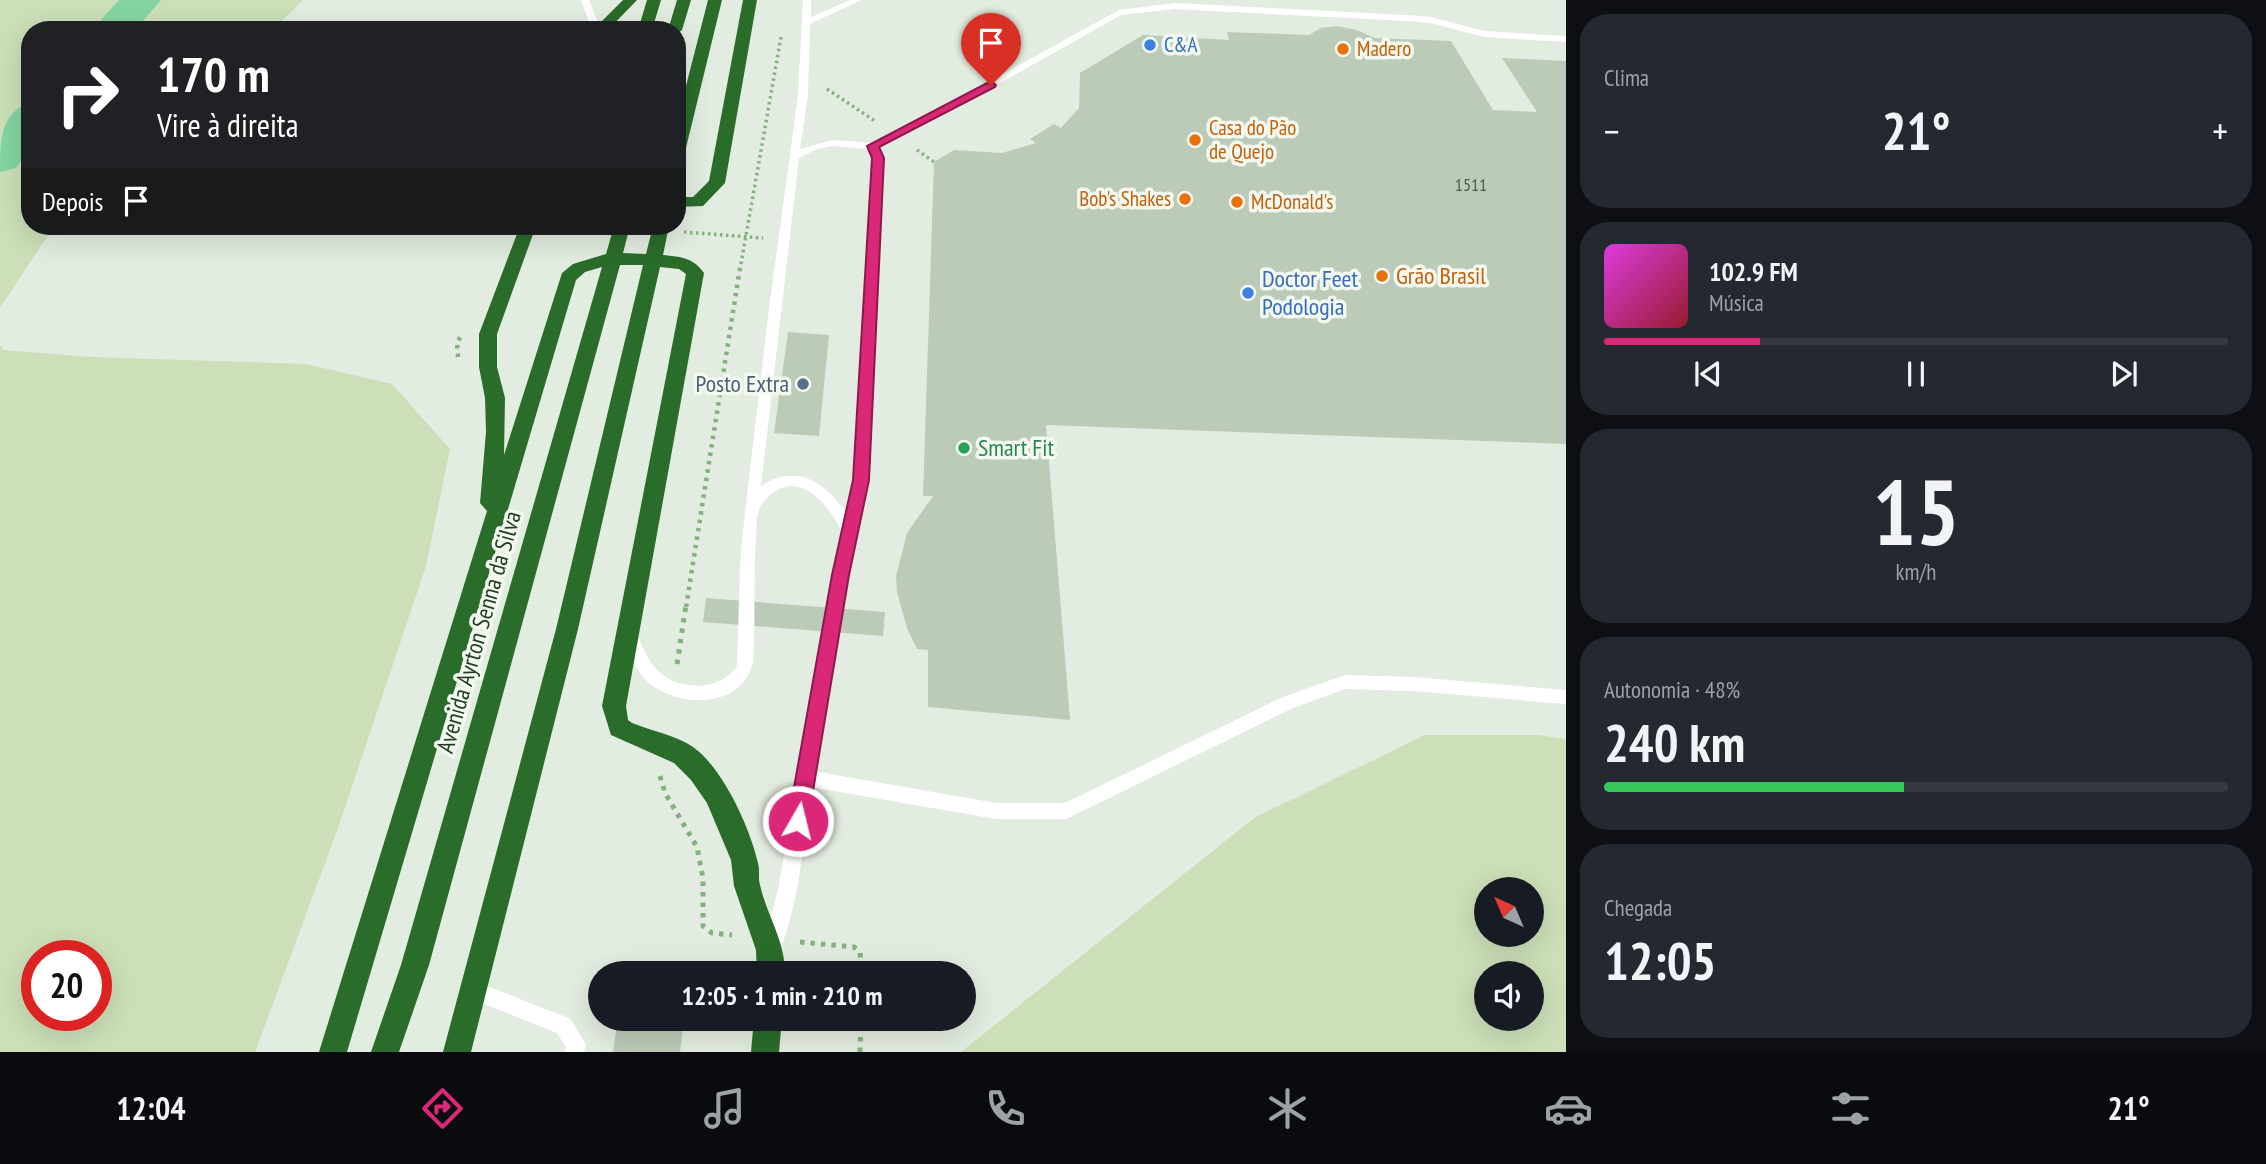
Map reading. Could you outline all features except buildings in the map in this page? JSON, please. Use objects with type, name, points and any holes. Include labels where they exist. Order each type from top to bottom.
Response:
[{"type":"highway","points":[[608,21],[630,0]]},
{"type":"highway","points":[[648,21],[654,0]]},
{"type":"highway","points":[[678,21],[684,0]]},
{"type":"highway","points":[[686,116],[715,0]]},
{"type":"highway","points":[[686,201],[697,202],[716,183],[750,0]]},
{"type":"highway","points":[[489,537],[496,432],[495,398],[488,367],[488,334],[525,235]]},
{"type":"highway","name":"Avenida Ayrton Senna da Silva","points":[[385,1052],[415,965],[619,235]]},
{"type":"highway","points":[[457,1052],[567,629],[659,235]]},
{"type":"highway","points":[[332,1052],[568,277],[583,265],[611,259],[682,263],[695,273],[614,706],[618,725],[625,733],[665,744],[691,761],[715,793],[745,862],[746,883],[771,950]]},
{"type":"highway","points":[[765,1052],[767,1031]]},
{"type":"lane","points":[[585,0],[595,21]]},
{"type":"lane","points":[[628,627],[640,659],[655,679],[673,688],[714,693],[734,684],[746,666],[746,582],[752,509],[760,426],[803,94],[807,0]]},
{"type":"lane","points":[[808,22],[857,0]]},
{"type":"lane","points":[[794,157],[808,148],[827,142],[840,141],[873,146],[938,114],[1119,13],[1157,3],[1431,20],[1484,34],[1566,39]]},
{"type":"lane","points":[[771,950],[792,864],[804,778],[849,531],[861,480],[878,158],[873,146]]},
{"type":"lane","points":[[752,509],[761,495],[777,483],[791,481],[822,491],[834,503],[849,531]]},
{"type":"lane","points":[[804,778],[996,811],[1066,811],[1289,702],[1345,682],[1413,684],[1566,697]]},
{"type":"lane","points":[[474,990],[564,1026],[576,1045],[574,1052]]},
{"type":"path","points":[[673,688],[745,237],[783,26]]},
{"type":"path","points":[[460,371],[457,343],[462,333]]},
{"type":"path","points":[[665,744],[660,781],[688,824],[702,865],[702,924],[705,930],[771,950],[854,947],[860,952],[861,961]]},
{"type":"path","points":[[860,1052],[861,1031]]},
{"type":"green space","points":[[0,0],[303,0],[282,21],[21,21],[21,235],[48,235],[0,308]]},
{"type":"green space","points":[[0,345],[4,350],[92,357],[306,364],[392,384],[450,449],[426,566],[337,831],[255,1052],[0,1052]]},
{"type":"green space","points":[[1425,735],[1538,735],[1566,739],[1566,1052],[961,1052],[1254,818]]},
{"type":"waterway","points":[[121,21],[141,0]]},
{"type":"waterway","points":[[0,158],[21,129]]},
{"type":"place","name":"C&A","points":[[1150,45]]},
{"type":"place","name":"Madero","points":[[1343,49]]},
{"type":"place","name":"Casa do Pão de Quejo","points":[[1195,140]]},
{"type":"place","name":"Bob's Shakes","points":[[1185,199]]},
{"type":"place","name":"McDonald's","points":[[1237,202]]},
{"type":"place","name":"Grão Brasil","points":[[1382,276]]},
{"type":"place","name":"Doctor Feet Podologia","points":[[1248,293]]},
{"type":"place","name":"Posto Extra","points":[[803,384]]},
{"type":"place","name":"Smart Fit","points":[[964,448]]},
{"type":"route","points":[[798,821],[849,531],[861,480],[878,158],[873,146],[991,85]]}]
